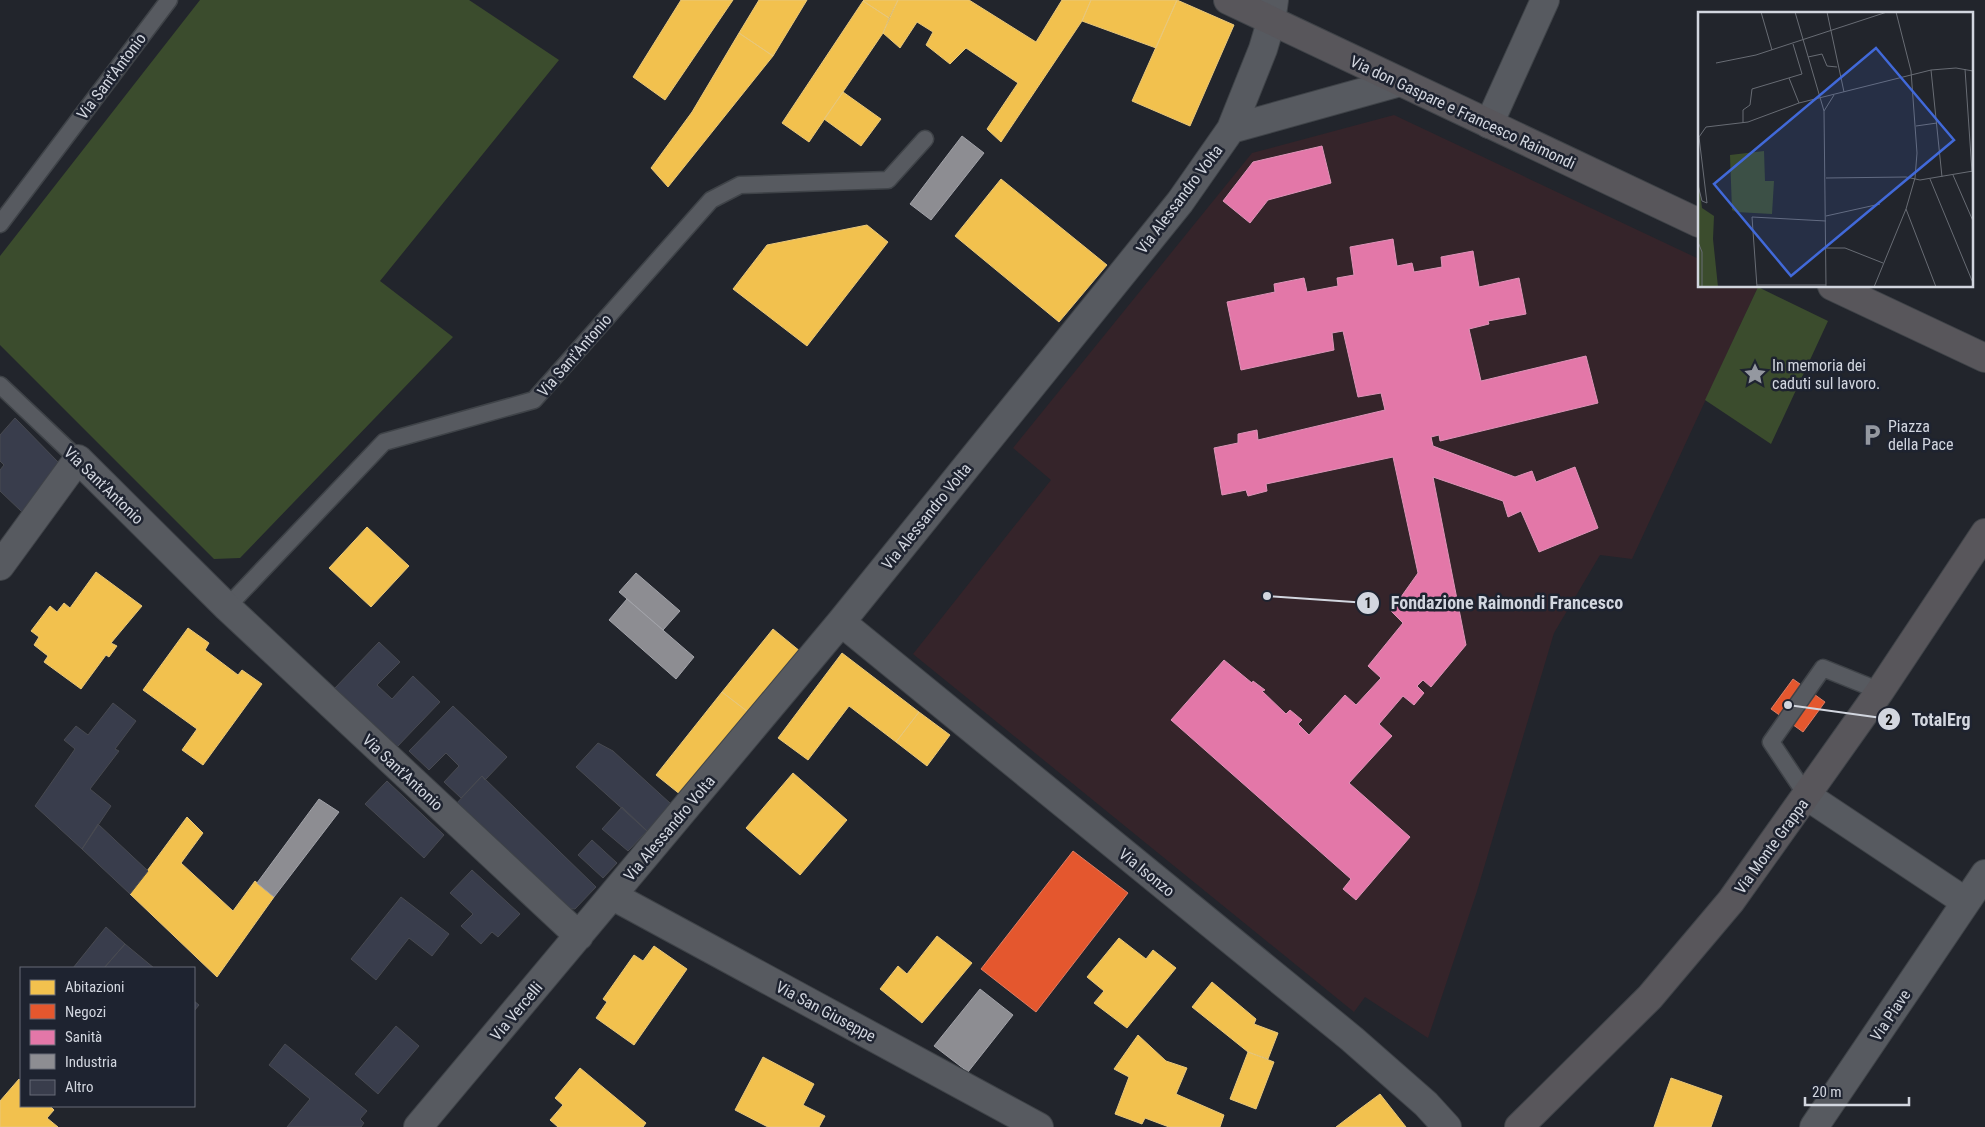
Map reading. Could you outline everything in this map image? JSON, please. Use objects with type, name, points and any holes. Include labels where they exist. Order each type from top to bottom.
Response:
[{"type":"street","name":"Via don Gaspare e Francesco Raimondi","points":[[1228,0],[1273,11],[1400,82],[1698,223]]},
{"type":"street","points":[[1489,124],[1546,0]]},
{"type":"street","name":"Via Alessandro Volta","points":[[613,896],[841,622],[1180,202],[1231,128],[1263,49],[1273,11]]},
{"type":"street","name":"Via Alessandro Volta","points":[[1231,128],[1400,82]]},
{"type":"street","points":[[1836,288],[1985,358]]},
{"type":"street","points":[[0,566],[78,459]]},
{"type":"street","name":"Via Sant'Antonio","points":[[78,459],[228,607],[579,936]]},
{"type":"street","name":"Via Monte Grappa","points":[[1519,1127],[1650,997],[1731,901],[1880,691],[1985,533]]},
{"type":"street","name":"Via Isonzo","points":[[841,622],[1352,1039],[1426,1104],[1448,1127]]},
{"type":"street","points":[[1807,796],[1966,902]]},
{"type":"street","name":"Via Piave","points":[[1814,1127],[1985,874]]},
{"type":"street","name":"Via Vercelli","points":[[418,1127],[613,896]]},
{"type":"street","name":"Via San Giuseppe","points":[[613,896],[1039,1127]]},
{"type":"lane","name":"Via Sant'Antonio","points":[[0,224],[168,0]]},
{"type":"lane","name":"Via Sant'Antonio","points":[[228,607],[384,442],[534,400],[710,200],[740,185],[888,180],[925,139]]},
{"type":"lane","name":"Via Sant'Antonio","points":[[0,385],[78,459]]},
{"type":"lane","points":[[1807,796],[1771,742],[1823,668],[1880,691]]},
{"type":"shaded area","points":[[1394,115],[1698,259],[1698,288],[1758,288],[1632,559],[1600,555],[1554,633],[1477,891],[1428,1038],[1365,997],[1354,1012],[913,654],[1051,480],[1013,448],[1252,153]]},
{"type":"green space","points":[[200,0],[469,0],[559,60],[380,281],[453,337],[240,558],[214,559],[0,345],[0,256]]},
{"type":"green space","points":[[1758,288],[1828,321],[1771,444],[1705,400]]},
{"type":"building: Abitazioni","points":[[681,0],[733,0],[665,100],[633,77]]},
{"type":"building: Abitazioni","points":[[759,0],[807,0],[773,56],[739,33]]},
{"type":"building: Abitazioni","points":[[864,0],[898,0],[889,18]]},
{"type":"building: Abitazioni","points":[[898,0],[969,0],[1036,42],[1062,0],[1091,0],[1082,21],[1001,142],[987,129],[1018,83],[966,48],[950,64],[926,45],[933,32],[917,22],[900,48],[883,33]]},
{"type":"building: Abitazioni","points":[[1091,0],[1177,0],[1156,48],[1082,21]]},
{"type":"building: Abitazioni","points":[[1177,0],[1234,25],[1190,126],[1132,101]]},
{"type":"building: Abitazioni","points":[[863,1],[889,18],[883,33],[809,142],[782,123]]},
{"type":"building: Abitazioni","points":[[739,33],[773,56],[668,187],[651,168],[692,112]]},
{"type":"building: Abitazioni","points":[[843,92],[881,119],[861,146],[824,119]]},
{"type":"building: Abitazioni","points":[[1001,179],[1107,265],[1059,322],[955,236]]},
{"type":"building: Abitazioni","points":[[867,225],[888,242],[807,346],[733,289],[767,245]]},
{"type":"building: Abitazioni","points":[[367,527],[409,566],[371,607],[329,568]]},
{"type":"building: Abitazioni","points":[[96,572],[142,606],[111,643],[117,646],[109,657],[106,655],[81,689],[44,662],[48,656],[34,645],[39,637],[31,631],[50,606],[57,612],[64,603],[70,608]]},
{"type":"building: Abitazioni","points":[[188,628],[209,643],[205,650],[238,675],[242,670],[262,684],[203,765],[182,750],[197,729],[143,690]]},
{"type":"building: Abitazioni","points":[[773,629],[801,652],[748,712],[722,692]]},
{"type":"building: Abitazioni","points":[[842,653],[919,712],[896,742],[849,706],[808,760],[778,738]]},
{"type":"building: Abitazioni","points":[[722,692],[748,712],[681,795],[656,775]]},
{"type":"building: Abitazioni","points":[[919,712],[950,735],[927,766],[896,742]]},
{"type":"building: Abitazioni","points":[[793,773],[847,820],[800,875],[746,828]]},
{"type":"building: Abitazioni","points":[[187,817],[203,833],[181,863],[233,911],[255,881],[274,897],[217,977],[130,894]]},
{"type":"building: Abitazioni","points":[[937,936],[972,963],[922,1023],[880,989],[898,966],[907,974]]},
{"type":"building: Abitazioni","points":[[1119,938],[1146,959],[1153,950],[1176,968],[1127,1028],[1094,1003],[1104,991],[1087,977]]},
{"type":"building: Abitazioni","points":[[654,946],[687,969],[634,1045],[596,1018],[607,1002],[603,999],[634,955],[643,961]]},
{"type":"building: Abitazioni","points":[[1212,982],[1256,1019],[1254,1024],[1278,1033],[1268,1059],[1248,1052],[1192,1007]]},
{"type":"building: Abitazioni","points":[[1138,1035],[1166,1061],[1187,1068],[1176,1094],[1224,1115],[1220,1127],[1169,1127],[1145,1118],[1142,1124],[1115,1114],[1129,1077],[1114,1069]]},
{"type":"building: Abitazioni","points":[[1248,1052],[1274,1062],[1256,1109],[1230,1099]]},
{"type":"building: Abitazioni","points":[[763,1057],[814,1084],[803,1105],[825,1116],[819,1127],[768,1127],[735,1110]]},
{"type":"building: Abitazioni","points":[[580,1068],[646,1123],[643,1127],[558,1127],[550,1120],[563,1105],[555,1098]]},
{"type":"building: Abitazioni","points":[[1671,1078],[1722,1096],[1711,1127],[1654,1127]]},
{"type":"building: Abitazioni","points":[[19,1079],[20,1107],[51,1107],[54,1110],[47,1118],[58,1127],[0,1127],[0,1101]]},
{"type":"building: Abitazioni","points":[[1380,1094],[1406,1127],[1336,1127],[1357,1111]]},
{"type":"building: Negozi","points":[[1793,679],[1825,702],[1803,732],[1771,709]]},
{"type":"building: Negozi","points":[[1073,851],[1128,893],[1036,1012],[981,969]]},
{"type":"building: Sanità","points":[[1322,146],[1331,183],[1268,200],[1250,223],[1223,201],[1253,162]]},
{"type":"building: Sanità","points":[[1393,239],[1397,266],[1412,263],[1414,272],[1442,267],[1441,257],[1473,251],[1479,287],[1519,278],[1526,314],[1488,321],[1489,324],[1469,329],[1481,381],[1586,356],[1598,403],[1440,441],[1439,435],[1431,437],[1433,446],[1515,477],[1532,471],[1536,482],[1575,467],[1598,528],[1539,552],[1521,511],[1508,517],[1503,501],[1433,477],[1466,645],[1431,687],[1423,680],[1417,686],[1424,693],[1414,705],[1403,696],[1379,724],[1392,736],[1349,783],[1410,837],[1356,900],[1343,889],[1351,879],[1171,720],[1224,660],[1252,683],[1253,681],[1265,690],[1262,691],[1286,714],[1290,710],[1302,720],[1298,724],[1309,735],[1345,695],[1356,705],[1381,678],[1368,666],[1403,623],[1391,611],[1418,573],[1393,457],[1266,484],[1267,491],[1248,496],[1246,490],[1222,495],[1214,448],[1238,443],[1238,434],[1257,430],[1258,440],[1385,410],[1381,393],[1358,397],[1343,331],[1332,333],[1334,350],[1241,370],[1227,302],[1275,292],[1274,284],[1304,278],[1307,292],[1338,286],[1337,278],[1354,275],[1350,247]]},
{"type":"building: Industria","points":[[962,136],[984,153],[931,220],[910,204]]},
{"type":"building: Industria","points":[[636,573],[680,611],[663,630],[619,592]]},
{"type":"building: Industria","points":[[627,599],[694,657],[676,679],[609,620]]},
{"type":"building: Industria","points":[[319,799],[339,812],[274,897],[257,883]]},
{"type":"building: Industria","points":[[980,989],[1013,1015],[968,1072],[934,1046]]},
{"type":"building: Altro","points":[[15,418],[59,463],[22,512],[0,491],[0,470],[4,465],[0,461],[0,435]]},
{"type":"building: Altro","points":[[379,642],[400,662],[377,685],[392,699],[413,676],[440,702],[396,748],[334,689]]},
{"type":"building: Altro","points":[[113,703],[136,721],[115,749],[119,751],[90,789],[111,806],[82,849],[35,806],[75,749],[64,740],[76,726],[88,735]]},
{"type":"building: Altro","points":[[453,706],[507,757],[485,780],[482,776],[461,798],[444,782],[459,766],[446,753],[429,770],[409,751]]},
{"type":"building: Altro","points":[[598,743],[613,751],[671,804],[647,831],[576,767]]},
{"type":"building: Altro","points":[[482,776],[596,887],[575,909],[561,908],[455,805]]},
{"type":"building: Altro","points":[[387,781],[444,835],[424,858],[365,804]]},
{"type":"building: Altro","points":[[622,807],[647,831],[628,851],[602,829]]},
{"type":"building: Altro","points":[[98,824],[148,871],[130,894],[82,849]]},
{"type":"building: Altro","points":[[592,840],[617,863],[603,878],[578,855]]},
{"type":"building: Altro","points":[[472,870],[520,914],[498,937],[492,932],[481,944],[461,926],[473,914],[450,893]]},
{"type":"building: Altro","points":[[401,897],[449,934],[432,956],[409,938],[376,980],[351,959]]},
{"type":"building: Altro","points":[[106,927],[125,944],[105,967],[74,967]]},
{"type":"building: Altro","points":[[125,944],[153,967],[105,967]]},
{"type":"building: Altro","points":[[195,1002],[199,1005],[195,1010]]},
{"type":"building: Altro","points":[[396,1026],[419,1046],[378,1094],[355,1074]]},
{"type":"building: Altro","points":[[285,1044],[367,1111],[360,1119],[364,1123],[361,1127],[287,1127],[310,1099],[269,1065]]},
{"type":"place","name":"In memoria dei caduti sul lavoro.","points":[[1755,374]]},
{"type":"place","name":"Piazza della Pace","points":[[1872,435]]},
{"type":"place","name":"Fondazione Raimondi Francesco","points":[[1267,596]]},
{"type":"place","name":"TotalErg","points":[[1788,705]]}]
